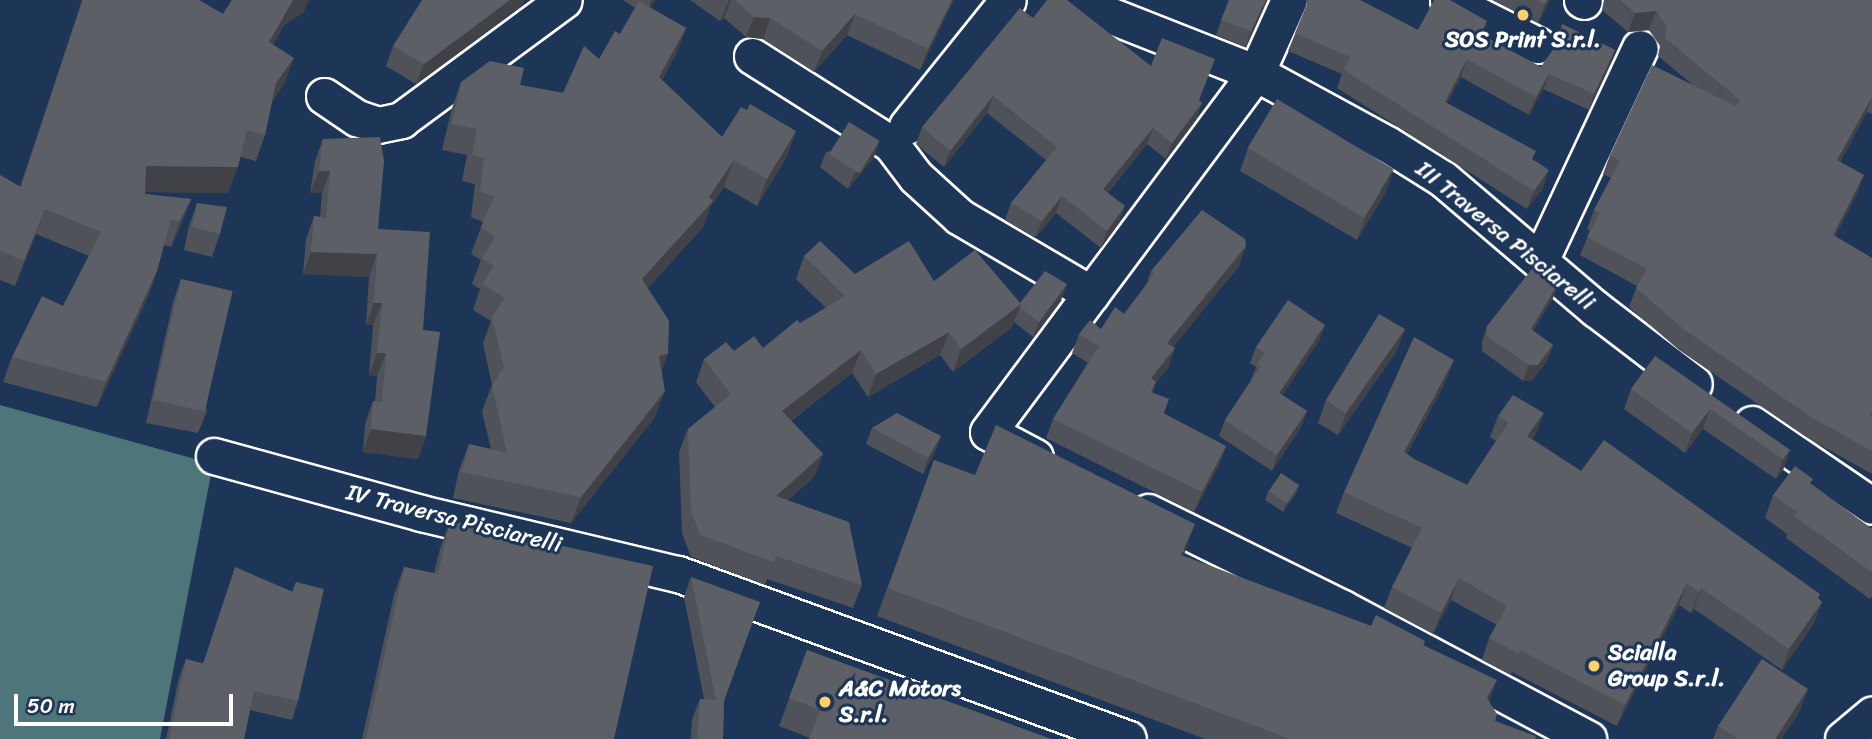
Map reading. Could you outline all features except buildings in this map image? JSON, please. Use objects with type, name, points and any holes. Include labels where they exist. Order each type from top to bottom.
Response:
[{"type":"street","points":[[324,96],[357,118],[378,125],[401,120],[564,0]]},
{"type":"street","points":[[907,125],[1008,0]]},
{"type":"street","name":"III Traversa Pisciarelli","points":[[1071,0],[1256,73],[1443,179],[1667,366],[1872,506]]},
{"type":"street","points":[[1063,471],[988,432],[1256,73],[1289,0]]},
{"type":"street","points":[[1448,0],[1538,45]]},
{"type":"street","points":[[1540,261],[1640,48]]},
{"type":"street","points":[[752,56],[891,144],[916,177],[960,217],[1091,294]]},
{"type":"street","name":"IV Traversa Pisciarelli","points":[[214,456],[421,513],[678,574],[1128,739]]},
{"type":"street","points":[[1121,499],[1342,608],[1588,739]]},
{"type":"street","points":[[1843,739],[1872,715]]},
{"type":"green space","points":[[0,405],[213,464],[160,739],[0,739]]},
{"type":"place","name":"SOS Print S.r.l.","points":[[1523,15]]},
{"type":"place","name":"Scialla Group S.r.l.","points":[[1594,666]]},
{"type":"place","name":"A&C Motors S.r.l.","points":[[825,702]]}]
